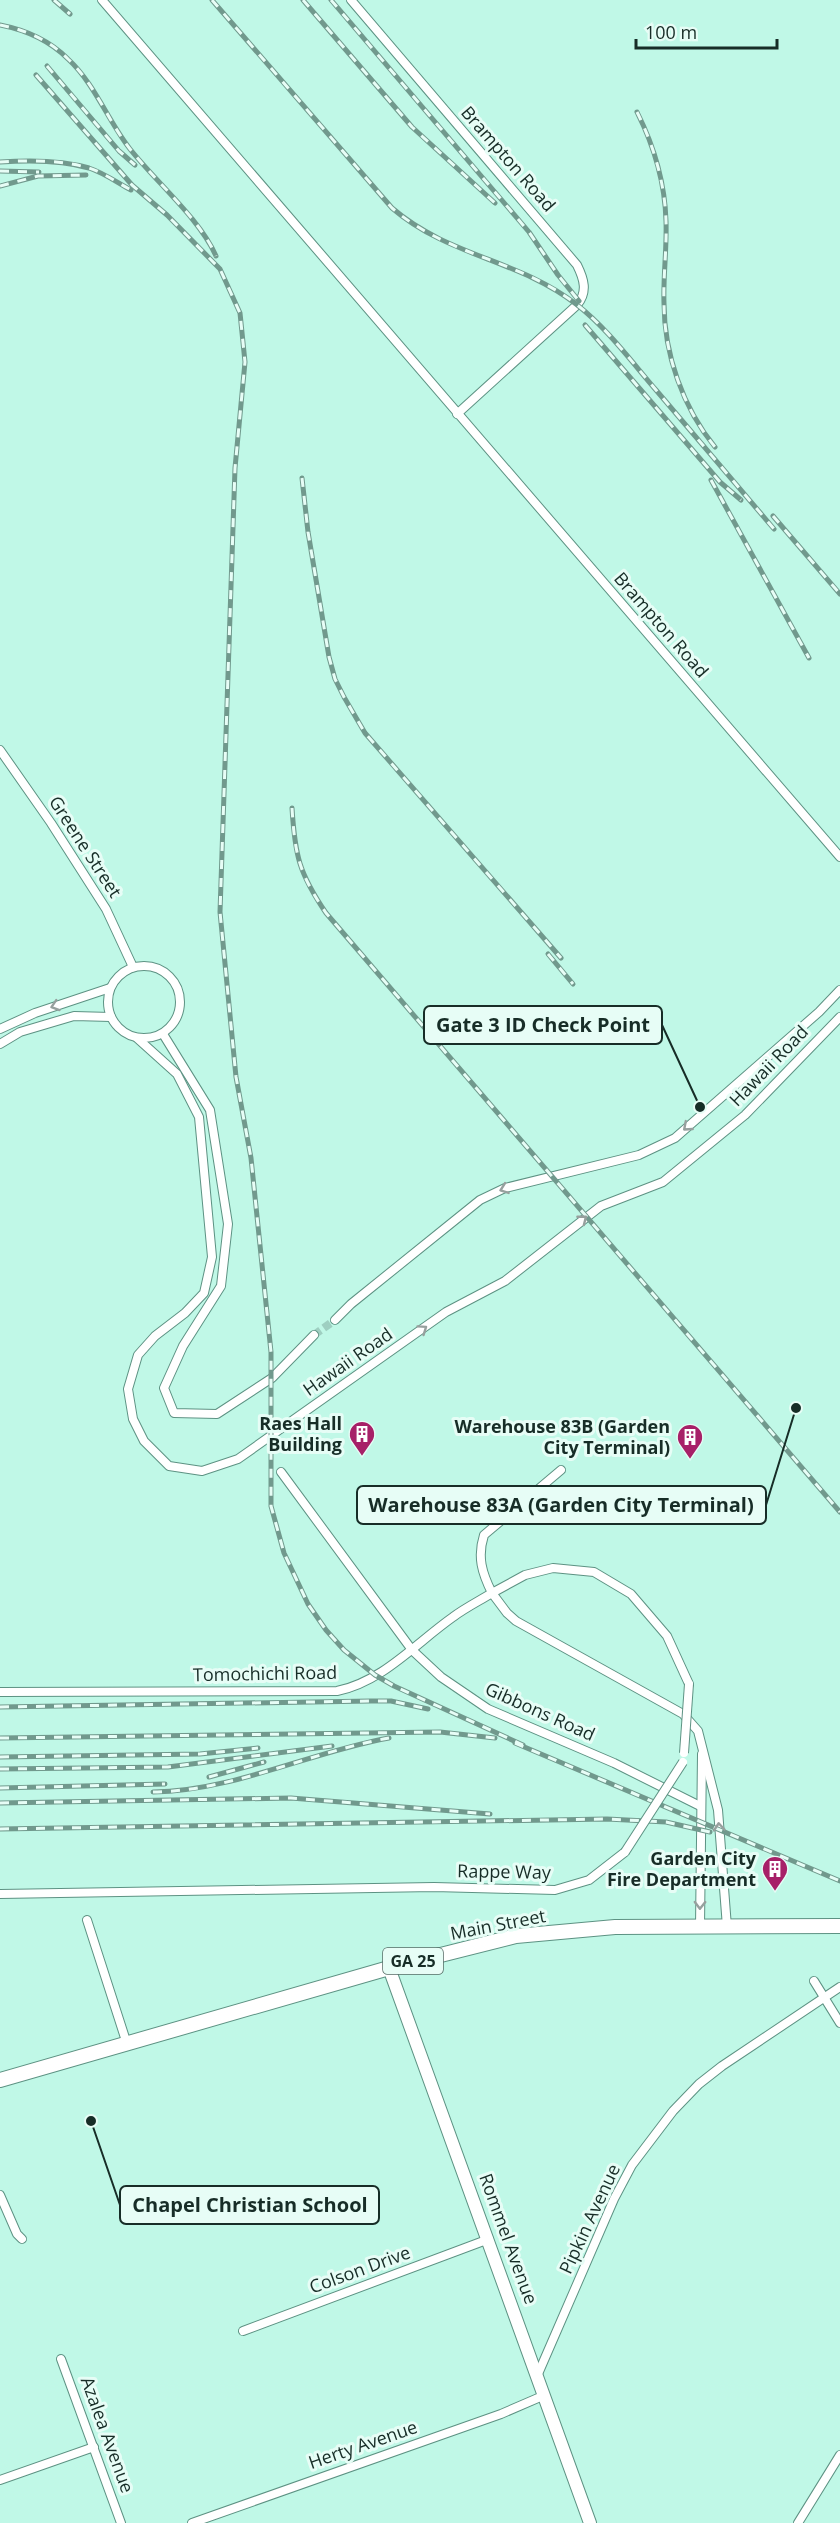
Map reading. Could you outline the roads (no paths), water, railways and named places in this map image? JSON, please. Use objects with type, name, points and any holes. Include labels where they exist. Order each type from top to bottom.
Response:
[{"type":"main road","name":"Main Street","points":[[0,2080],[486,1942],[543,1933],[615,1927],[840,1926]]},
{"type":"street","name":"Brampton Road","points":[[102,0],[840,857]]},
{"type":"street","name":"Brampton Road","points":[[351,0],[578,265],[584,278],[584,296],[577,305],[457,414]]},
{"type":"street","name":"Greene Street","points":[[0,750],[51,823],[106,909],[133,967]]},
{"type":"street","points":[[144,965],[156,967],[171,977],[180,993],[181,1005],[172,1026],[163,1034],[152,1038],[137,1038],[122,1031],[111,1017],[108,1000],[110,988],[123,972],[133,967],[144,965]]},
{"type":"street","points":[[0,1029],[35,1012],[110,988]]},
{"type":"street","name":"Hawaii Road","points":[[335,1320],[351,1304],[480,1200],[505,1188],[639,1155],[675,1138],[810,1020],[840,990]]},
{"type":"street","points":[[0,1044],[20,1032],[74,1016],[111,1017]]},
{"type":"street","name":"Hawaii Road","points":[[137,1038],[177,1074],[199,1117],[212,1257],[204,1293],[185,1313],[155,1336],[138,1355],[128,1389],[133,1419],[144,1441],[169,1466],[202,1472],[238,1460],[446,1312],[505,1281],[601,1206],[663,1182],[745,1115],[840,1017]]},
{"type":"street","name":"Hawaii Road","points":[[163,1034],[210,1110],[228,1224],[221,1286],[183,1346],[165,1388],[174,1413],[217,1414],[272,1377],[315,1335]]},
{"type":"street","points":[[561,1470],[484,1535],[480,1549],[480,1562],[485,1579],[492,1593],[516,1621],[683,1714],[698,1731],[718,1810],[727,1927]]},
{"type":"street","name":"Gibbons Road","points":[[281,1472],[412,1650],[441,1677],[488,1708],[614,1763],[700,1806]]},
{"type":"street","name":"Rappe Way","points":[[0,1894],[434,1887],[555,1890],[589,1880],[625,1852],[683,1757],[689,1684],[667,1636],[631,1594],[594,1572],[553,1568],[525,1575],[492,1593]]},
{"type":"street","name":"Tomochichi Road","points":[[0,1692],[337,1691],[370,1678],[412,1650],[453,1617],[492,1593]]},
{"type":"street","points":[[700,1927],[702,1741]]},
{"type":"street","points":[[87,1920],[127,2044]]},
{"type":"street","name":"Rommel Avenue","points":[[389,1968],[538,2374],[590,2523]]},
{"type":"street","points":[[814,1981],[840,2023]]},
{"type":"street","name":"Pipkin Avenue","points":[[538,2374],[614,2199],[644,2150],[673,2111],[699,2084],[751,2045],[840,1987]]},
{"type":"street","points":[[0,2195],[17,2234],[22,2239]]},
{"type":"street","name":"Colson Drive","points":[[243,2331],[489,2239]]},
{"type":"street","name":"Azalea Avenue","points":[[61,2359],[121,2523]]},
{"type":"street","name":"Herty Avenue","points":[[192,2523],[501,2414],[545,2395]]},
{"type":"street","points":[[0,2480],[94,2447]]},
{"type":"street","points":[[798,2523],[840,2455]]},
{"type":"tunnel","points":[[314,1335],[335,1320]]},
{"type":"railway","points":[[54,0],[70,14]]},
{"type":"railway","points":[[212,0],[392,208],[437,237],[554,289],[598,323],[774,529]]},
{"type":"railway","points":[[303,0],[412,127],[495,203]]},
{"type":"railway","points":[[331,0],[529,232],[579,301]]},
{"type":"railway","points":[[0,25],[28,33],[45,41],[61,52],[78,69],[130,149],[189,215],[209,242],[216,256]]},
{"type":"railway","points":[[47,66],[119,151],[135,165]]},
{"type":"railway","points":[[36,75],[132,185],[167,215],[220,269],[240,313],[245,362],[235,468],[220,912],[236,1077],[251,1158],[271,1352],[271,1506],[284,1553],[308,1604],[326,1630],[344,1650],[375,1675],[394,1686],[523,1745]]},
{"type":"railway","points":[[637,112],[649,138],[661,179],[665,207],[664,293],[667,342],[685,398],[715,447]]},
{"type":"railway","points":[[0,162],[45,161],[79,165],[100,173],[131,190]]},
{"type":"railway","points":[[0,171],[39,172]]},
{"type":"railway","points":[[0,186],[38,176],[86,175]]},
{"type":"railway","points":[[585,325],[720,482],[741,500]]},
{"type":"railway","points":[[302,478],[308,532],[329,657],[335,679],[344,697],[365,733],[561,958]]},
{"type":"railway","points":[[711,480],[809,658]]},
{"type":"railway","points":[[773,516],[840,594]]},
{"type":"railway","points":[[292,808],[300,864],[326,913],[840,1512]]},
{"type":"railway","points":[[548,954],[573,984]]},
{"type":"railway","points":[[0,1707],[391,1701],[428,1709]]},
{"type":"railway","points":[[0,1738],[440,1732],[495,1738]]},
{"type":"railway","points":[[153,1792],[213,1785],[389,1738]]},
{"type":"railway","points":[[515,1743],[840,1881]]},
{"type":"railway","points":[[0,1769],[168,1767],[332,1746]]},
{"type":"railway","points":[[0,1757],[200,1754],[258,1748]]},
{"type":"railway","points":[[209,1777],[264,1762]]},
{"type":"railway","points":[[0,1788],[165,1784]]},
{"type":"railway","points":[[0,1803],[291,1798],[490,1814]]},
{"type":"railway","points":[[0,1829],[607,1819],[666,1822],[710,1832]]},
{"type":"place","name":"Gate 3 ID Check Point","points":[[700,1107]]},
{"type":"place","name":"Warehouse 83A (Garden City Terminal)","points":[[796,1408]]},
{"type":"place","name":"Raes Hall Building","points":[[362,1457]]},
{"type":"place","name":"Warehouse 83B (Garden City Terminal)","points":[[690,1460]]},
{"type":"place","name":"Garden City Fire Department","points":[[775,1892]]},
{"type":"place","name":"Chapel Christian School","points":[[91,2121]]}]
